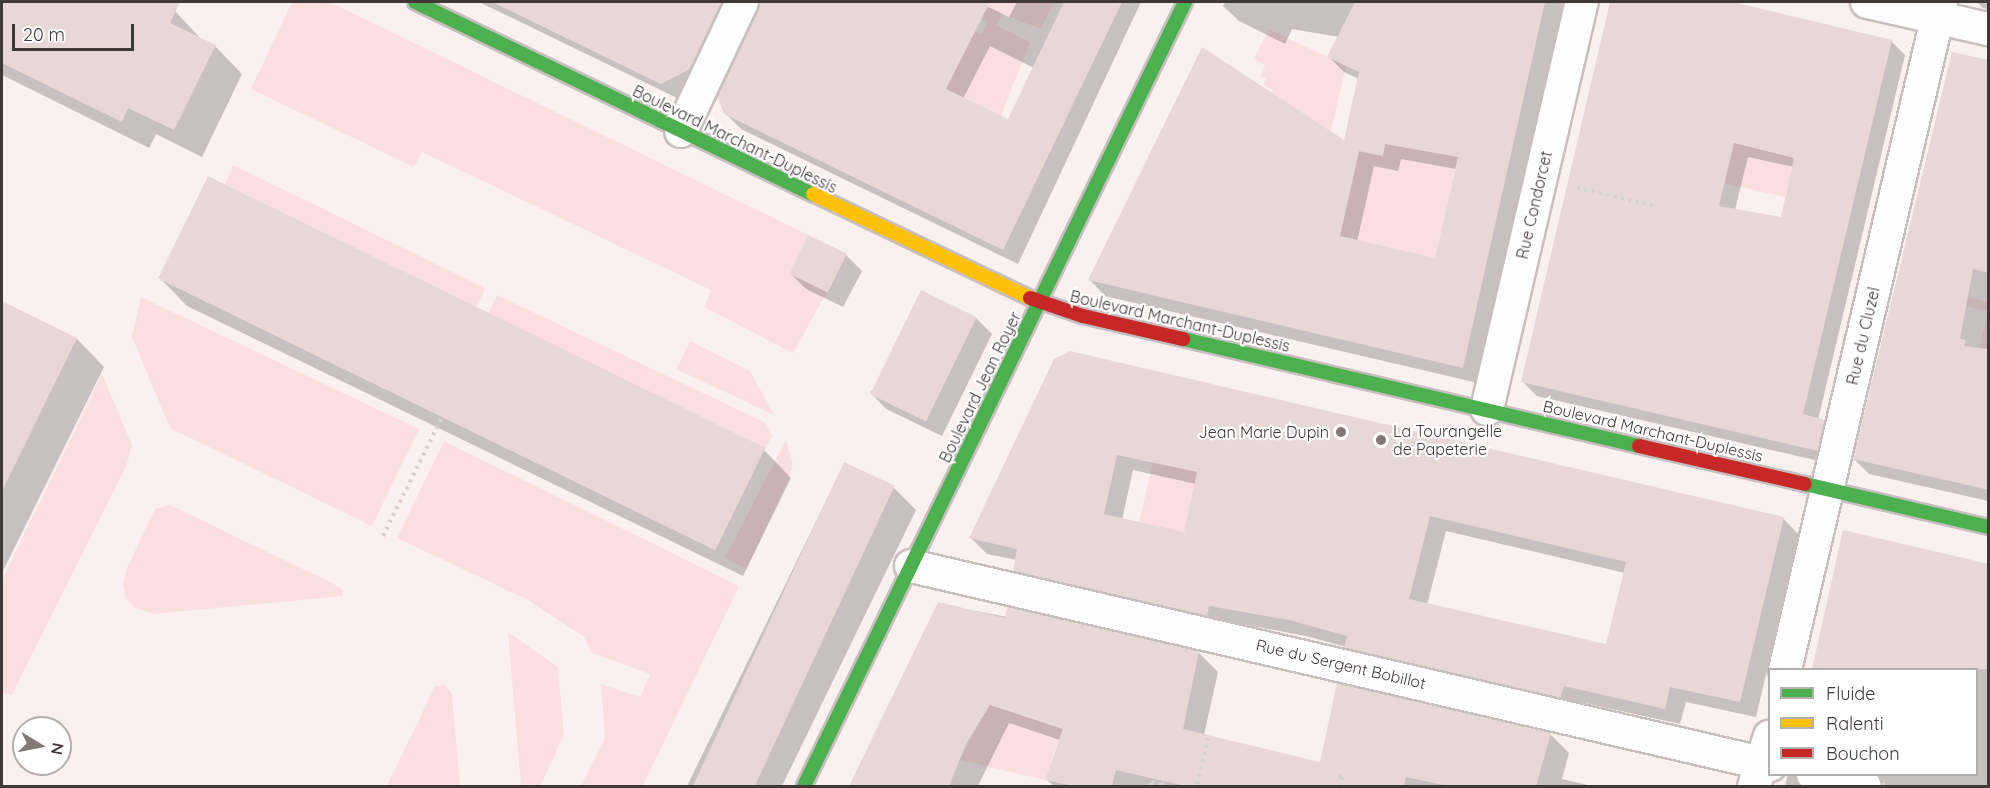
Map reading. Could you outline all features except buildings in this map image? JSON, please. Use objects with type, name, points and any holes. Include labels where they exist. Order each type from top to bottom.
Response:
[{"type":"street","name":"Boulevard Marchant-Duplessis","points":[[415,2],[1039,302],[1083,316],[1989,527]]},
{"type":"street","points":[[681,131],[742,2]]},
{"type":"street","name":"Boulevard Jean Royer","points":[[804,786],[1185,2]]},
{"type":"street","name":"Rue Condorcet","points":[[1487,409],[1582,2]]},
{"type":"street","points":[[1867,2],[1939,10],[1989,29]]},
{"type":"street","name":"Rue du Cluzel","points":[[1785,668],[1939,10]]},
{"type":"street","name":"Rue du Sergent Bobillot","points":[[911,566],[1764,762]]},
{"type":"street","points":[[1822,776],[1865,786]]},
{"type":"path","points":[[1565,186],[1656,206]]},
{"type":"path","points":[[383,536],[442,417]]},
{"type":"path","points":[[1201,785],[1197,784],[1208,738]]},
{"type":"path","points":[[1339,776],[1343,777],[1341,786]]},
{"type":"path","points":[[1150,786],[1151,782],[1162,785],[1164,782]]},
{"type":"shaded area","points":[[292,2],[330,2],[808,235],[789,273],[827,292],[793,353],[704,307],[711,290],[422,152],[414,167],[251,89]]},
{"type":"shaded area","points":[[973,2],[1054,2],[1041,29],[1003,14],[996,25],[1030,42],[1001,116],[946,89],[954,22],[982,35],[988,22],[967,12]]},
{"type":"shaded area","points":[[1269,29],[1346,66],[1331,131],[1269,100],[1273,90],[1263,85],[1266,79],[1261,77],[1265,65],[1254,59]]},
{"type":"shaded area","points":[[1720,140],[1795,157],[1786,197],[1711,180]]},
{"type":"shaded area","points":[[1385,144],[1459,151],[1435,258],[1340,236],[1359,152],[1383,156]]},
{"type":"shaded area","points":[[233,165],[483,287],[485,290],[476,308],[225,184]]},
{"type":"shaded area","points":[[497,295],[766,423],[772,436],[765,449],[488,314]]},
{"type":"shaded area","points":[[141,297],[419,429],[372,526],[170,428],[132,337]]},
{"type":"shaded area","points":[[1968,298],[1988,302],[1988,311],[1966,306]]},
{"type":"shaded area","points":[[1988,311],[1988,410],[1973,378]]},
{"type":"shaded area","points":[[690,341],[750,371],[774,415],[676,369]]},
{"type":"shaded area","points":[[102,374],[132,445],[126,467],[12,695],[2,693],[2,580]]},
{"type":"shaded area","points":[[786,440],[793,464],[790,474],[747,569],[725,558]]},
{"type":"shaded area","points":[[444,441],[739,586],[643,786],[581,786],[605,738],[601,684],[640,697],[650,674],[592,653],[584,637],[528,600],[397,538]]},
{"type":"shaded area","points":[[1153,462],[1198,471],[1181,547],[1139,522]]},
{"type":"shaded area","points":[[170,505],[332,583],[343,590],[343,596],[153,614],[134,607],[126,598],[123,584],[127,568],[155,509]]},
{"type":"shaded area","points":[[508,632],[558,667],[564,735],[540,786],[521,786]]},
{"type":"shaded area","points":[[445,685],[452,694],[460,786],[387,786],[435,686]]},
{"type":"shaded area","points":[[1003,689],[1026,717],[1062,729],[1045,780],[960,760],[988,704],[995,707]]},
{"type":"traffic: fast","points":[[415,2],[813,194]]},
{"type":"traffic: fast","points":[[804,786],[1185,2]]},
{"type":"traffic: fast","points":[[1183,339],[1639,446]]},
{"type":"traffic: fast","points":[[1805,484],[1988,527]]},
{"type":"traffic: slow","points":[[813,194],[1030,298]]},
{"type":"traffic: jam","points":[[1030,298],[1083,316],[1183,339]]},
{"type":"traffic: jam","points":[[1639,446],[1805,484]]},
{"type":"place","name":"Jean Marie Dupin","points":[[1341,432]]},
{"type":"place","name":"La Tourangelle de Papeterie","points":[[1381,440]]}]
